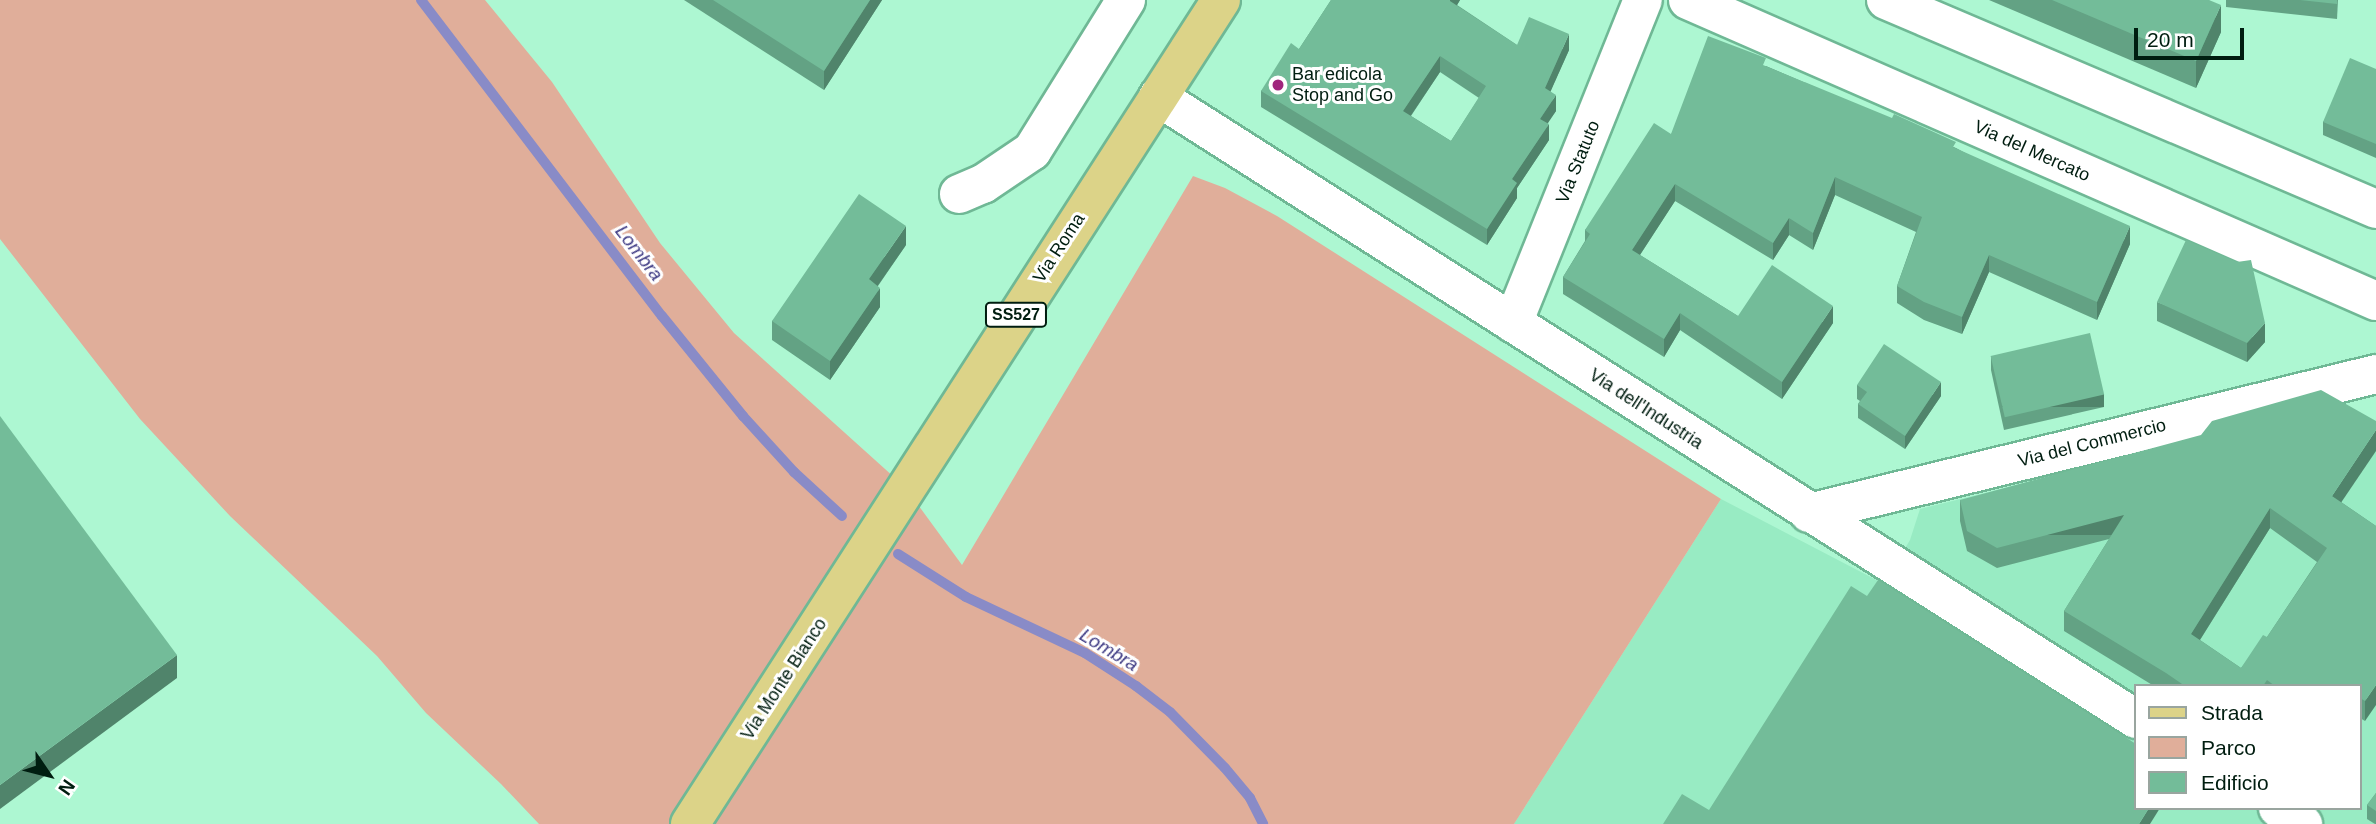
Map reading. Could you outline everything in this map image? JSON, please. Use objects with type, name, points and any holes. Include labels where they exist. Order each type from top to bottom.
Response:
[{"type":"main road","name":"Via Roma","points":[[877,534],[1221,0]]},
{"type":"main road","name":"Via Monte Bianco","points":[[690,824],[877,534]]},
{"type":"street","points":[[959,194],[983,184],[1031,151],[1126,0]]},
{"type":"street","name":"Via Statuto","points":[[1513,323],[1643,0]]},
{"type":"street","name":"Via del Mercato","points":[[1688,0],[2376,301]]},
{"type":"street","points":[[1886,0],[2376,209]]},
{"type":"street","name":"Via dell'Industria","points":[[1158,97],[2134,718]]},
{"type":"street","name":"Via del Commercio","points":[[1809,513],[2375,378]]},
{"type":"street","points":[[2281,810],[2303,824]]},
{"type":"shaded area","points":[[2316,412],[2376,444],[2376,824],[1514,824],[1721,499],[1884,584],[1910,540],[1920,509]]},
{"type":"green space","points":[[0,0],[485,0],[552,82],[660,243],[734,333],[905,487],[962,565],[1193,176],[1225,188],[1277,216],[1721,499],[1514,824],[539,824],[426,713],[377,656],[230,516],[140,419],[0,239]]},
{"type":"building","points":[[713,0],[870,0],[824,71]]},
{"type":"building","points":[[1331,0],[1450,0],[1517,45],[1529,17],[1569,34],[1545,88],[1556,95],[1540,119],[1549,124],[1512,179],[1517,183],[1487,229],[1261,91],[1291,43],[1299,49]],"holes":[[[1440,56],[1486,86],[1451,141],[1403,111]]]},
{"type":"building","points":[[2052,0],[2209,0],[2221,5],[2196,61]]},
{"type":"building","points":[[2300,0],[2337,0],[2337,4]]},
{"type":"building","points":[[1708,36],[1766,58],[1763,65],[1892,118],[1894,114],[1956,142],[1953,147],[2130,226],[2097,302],[1989,255],[1962,317],[1924,302],[1897,286],[1922,217],[1835,177],[1813,233],[1789,218],[1773,243],[1675,184],[1632,250],[1738,316],[1772,265],[1833,306],[1782,382],[1680,313],[1664,339],[1563,277],[1590,234],[1585,230],[1654,123],[1671,134]]},
{"type":"building","points":[[2350,58],[2376,69],[2376,144],[2323,122]]},
{"type":"building","points":[[859,194],[906,226],[869,279],[880,288],[830,361],[772,321]]},
{"type":"building","points":[[2186,240],[2237,262],[2251,260],[2265,323],[2247,343],[2157,302]]},
{"type":"building","points":[[2090,333],[2104,394],[2005,417],[1991,356]]},
{"type":"building","points":[[1884,344],[1941,382],[1905,436],[1858,404],[1867,392],[1857,385]]},
{"type":"building","points":[[2321,390],[2376,421],[2376,430],[2332,496],[2376,526],[2376,685],[2365,701],[2362,699],[2362,684],[2272,684],[2267,680],[2264,684],[2182,684],[2064,611],[2124,515],[1997,548],[1967,531],[1960,500],[2201,435],[2212,421]],"holes":[[[2270,508],[2327,548],[2267,637],[2263,635],[2241,668],[2191,634]]]},
{"type":"building","points":[[0,416],[177,655],[0,785]]},
{"type":"building","points":[[1878,580],[2134,743],[2134,810],[2148,810],[2139,824],[1663,824],[1682,794],[1709,810],[1851,586],[1867,596]]},
{"type":"building","points":[[2376,793],[2376,811],[2367,805]]},
{"type":"waterway","name":"Lombra","points":[[421,0],[662,316],[743,416],[794,472],[842,516]]},
{"type":"waterway","name":"Lombra","points":[[898,554],[966,597],[1085,653],[1136,686],[1170,712],[1225,768],[1250,798],[1263,824]]},
{"type":"place","name":"Bar edicola Stop and Go","points":[[1278,85]]}]
